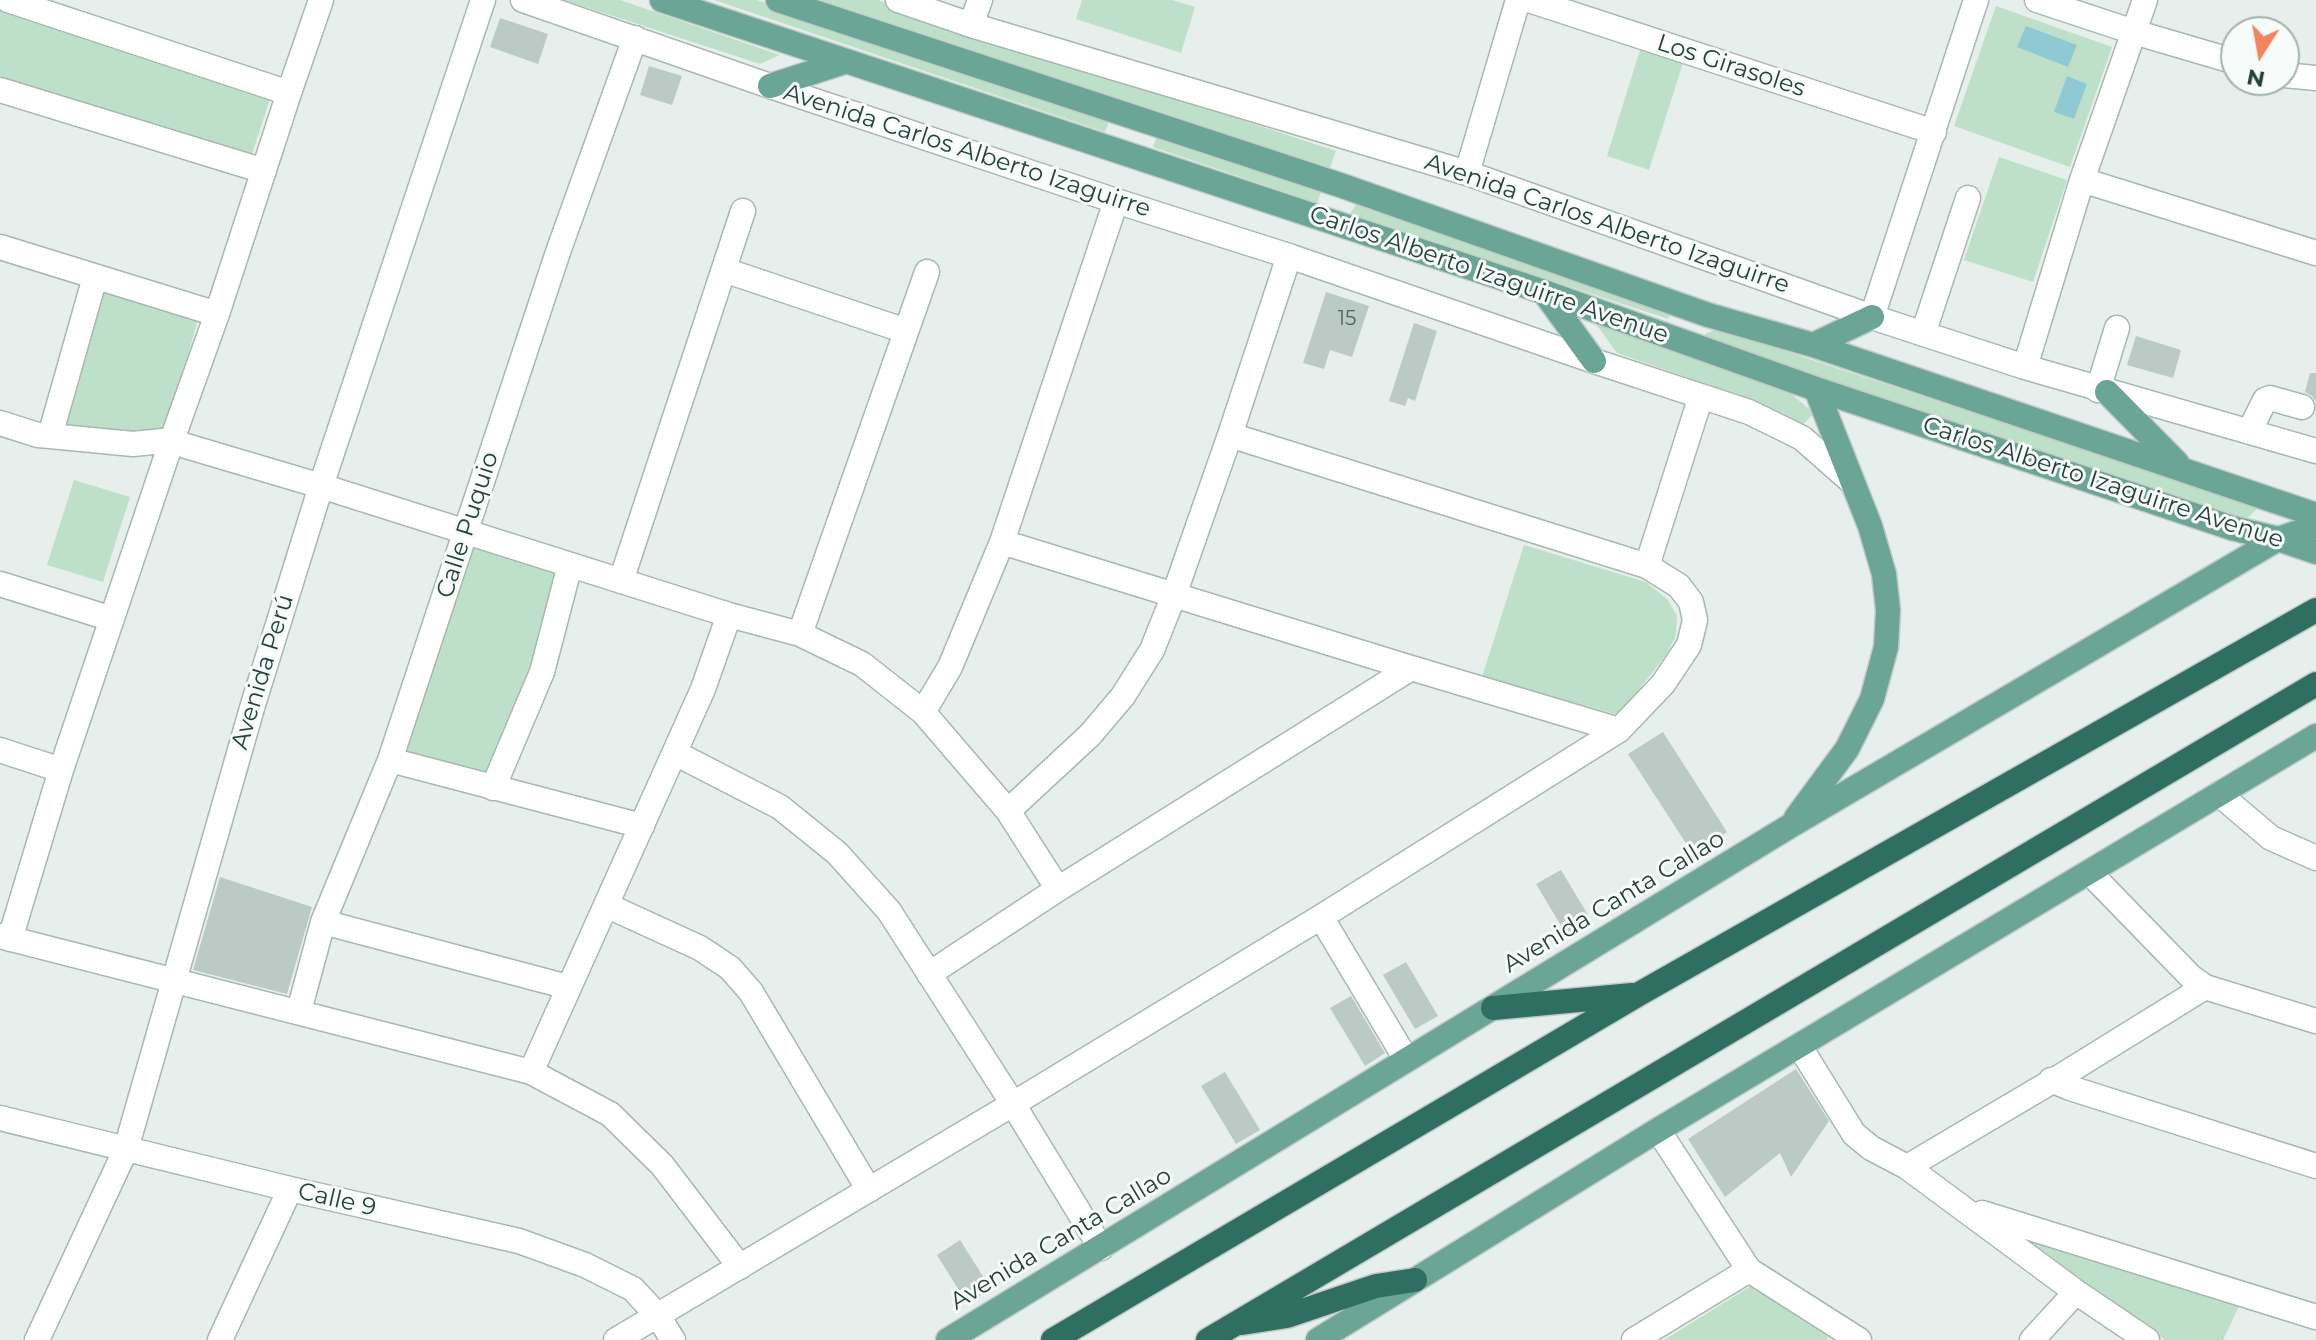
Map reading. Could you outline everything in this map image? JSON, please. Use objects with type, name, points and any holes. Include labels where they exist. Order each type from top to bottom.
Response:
[{"type":"highway","points":[[1053,1340],[1639,994],[2316,610]]},
{"type":"highway","points":[[1208,1340],[2316,684]]},
{"type":"highway","points":[[1493,1008],[1639,994]]},
{"type":"highway","points":[[1231,1324],[1287,1316],[1376,1286],[1415,1280]]},
{"type":"main road","name":"Carlos Alberto Izaguirre Avenue","points":[[662,0],[1544,292],[1816,389],[2232,528],[2316,552]]},
{"type":"main road","name":"Carlos Alberto Izaguirre Avenue","points":[[779,0],[1340,185],[1708,315],[1813,345],[2316,515]]},
{"type":"main road","points":[[770,86],[844,62]]},
{"type":"main road","points":[[1114,150],[1135,141],[1138,128],[1134,118]]},
{"type":"main road","points":[[1544,292],[1594,361]]},
{"type":"main road","points":[[1698,346],[1694,338],[1694,323],[1708,315]]},
{"type":"main road","points":[[1813,345],[1872,317]]},
{"type":"main road","points":[[1790,826],[1847,749],[1872,699],[1886,647],[1888,610],[1884,574],[1870,526],[1816,389]]},
{"type":"main road","points":[[2103,391],[2181,468]]},
{"type":"main road","name":"Avenida Canta Callao","points":[[948,1340],[1790,826],[2278,539],[2316,526]]},
{"type":"main road","points":[[1318,1340],[1658,1130],[2316,736]]},
{"type":"street","points":[[8,0],[289,93]]},
{"type":"street","points":[[321,0],[5,938],[531,1072],[610,1114],[662,1165],[740,1267]]},
{"type":"street","name":"Avenida Perú","points":[[37,1340],[126,1149],[243,738],[321,486],[483,0]]},
{"type":"street","name":"Avenida Carlos Alberto Izaguirre","points":[[523,0],[770,86],[1289,256],[1749,412],[1802,438],[1852,482]]},
{"type":"street","name":"Avenida Carlos Alberto Izaguirre","points":[[898,0],[971,25],[1467,173],[1872,317],[2025,367],[2316,451]]},
{"type":"street","points":[[971,25],[980,0]]},
{"type":"street","points":[[1467,173],[1518,0]]},
{"type":"street","name":"Los Girasoles","points":[[1529,0],[1934,132]]},
{"type":"street","points":[[1872,317],[1976,0]]},
{"type":"street","points":[[2037,0],[2220,57]]},
{"type":"street","points":[[2025,367],[2082,180],[2145,0]]},
{"type":"street","name":"Calle Puquio","points":[[299,1011],[323,922],[390,760],[558,252],[635,38]]},
{"type":"street","points":[[0,90],[264,171]]},
{"type":"street","points":[[2082,180],[2316,253]]},
{"type":"street","points":[[1923,334],[1968,198]]},
{"type":"street","points":[[923,712],[950,667],[1002,542],[1116,201]]},
{"type":"street","points":[[621,581],[743,211]]},
{"type":"street","points":[[0,247],[217,314]]},
{"type":"street","points":[[1008,811],[1090,735],[1123,696],[1152,650],[1230,435],[1289,256]]},
{"type":"street","points":[[724,270],[906,331]]},
{"type":"street","points":[[800,634],[927,272]]},
{"type":"street","points":[[50,436],[95,277]]},
{"type":"street","points":[[2103,391],[2117,328]]},
{"type":"street","points":[[1647,566],[1701,396]]},
{"type":"street","points":[[2249,432],[2265,400],[2270,398],[2302,407]]},
{"type":"street","points":[[0,423],[38,435],[133,444],[172,440],[729,615],[800,634],[862,664],[923,712],[1008,811],[1058,889]]},
{"type":"street","points":[[616,1340],[1321,917],[1619,730],[1663,684],[1689,645],[1695,620],[1691,602],[1679,586],[1647,566],[1230,435]]},
{"type":"street","points":[[1002,542],[1619,730]]},
{"type":"street","points":[[493,788],[542,672],[570,565]]},
{"type":"street","points":[[0,584],[112,619]]},
{"type":"street","points":[[531,1072],[703,689],[729,615]]},
{"type":"street","points":[[929,974],[1058,889],[1411,668]]},
{"type":"street","points":[[0,750],[61,770]]},
{"type":"street","points":[[675,753],[780,807],[837,853],[889,911],[1101,1248]]},
{"type":"street","points":[[390,760],[642,826]]},
{"type":"street","points":[[2219,794],[2271,838],[2316,858]]},
{"type":"street","points":[[2089,872],[2191,977],[2205,987],[2316,1021]]},
{"type":"street","points":[[606,905],[700,948],[730,968],[751,992],[869,1190]]},
{"type":"street","points":[[1321,917],[1406,1059]]},
{"type":"street","points":[[323,922],[568,987]]},
{"type":"street","points":[[1907,1167],[2205,987]]},
{"type":"street","points":[[1800,1047],[1854,1134],[1871,1148],[1907,1167],[2076,1292],[2147,1340]]},
{"type":"street","points":[[2051,1080],[2316,1166]]},
{"type":"street","name":"Calle 9","points":[[0,1118],[519,1241],[585,1265],[633,1289],[658,1316],[673,1340]]},
{"type":"street","points":[[1658,1130],[1749,1270],[1851,1338]]},
{"type":"street","points":[[220,1340],[290,1189]]},
{"type":"street","points":[[1962,1207],[2316,1317]]},
{"type":"street","points":[[1634,1340],[1749,1270]]},
{"type":"street","points":[[2032,1340],[2076,1292]]},
{"type":"green space","points":[[564,0],[620,0],[780,55],[760,64]]},
{"type":"green space","points":[[714,0],[757,0],[1110,119],[1105,132]]},
{"type":"green space","points":[[821,0],[878,0],[1336,151],[1330,168]]},
{"type":"green space","points":[[1082,0],[1172,0],[1195,7],[1181,53],[1076,19]]},
{"type":"green space","points":[[1996,6],[2112,47],[2070,167],[1954,126]]},
{"type":"green space","points":[[0,8],[271,96],[250,160],[0,82]]},
{"type":"green space","points":[[1640,50],[1683,63],[1649,170],[1607,156]]},
{"type":"green space","points":[[1157,136],[1321,192],[1317,203],[1153,147]]},
{"type":"green space","points":[[1999,157],[2067,180],[2033,282],[1964,260]]},
{"type":"green space","points":[[1357,203],[1672,307],[1668,319],[1350,214]]},
{"type":"green space","points":[[98,290],[198,319],[167,431],[134,437],[59,428]]},
{"type":"green space","points":[[1593,320],[1767,374],[1814,413],[1800,428],[1746,398],[1617,353]]},
{"type":"green space","points":[[1718,329],[2259,507],[2245,520],[1707,345],[1705,334]]},
{"type":"green space","points":[[74,480],[130,497],[103,582],[47,565]]},
{"type":"green space","points":[[470,543],[565,578],[490,774],[404,750]]},
{"type":"green space","points":[[1524,545],[1646,582],[1668,600],[1677,616],[1676,635],[1667,654],[1619,715],[1482,677]]},
{"type":"green space","points":[[2012,1232],[2239,1306],[2223,1340],[2165,1340]]},
{"type":"green space","points":[[1751,1286],[1829,1336],[1827,1340],[1664,1340]]},
{"type":"water","points":[[2026,26],[2077,45],[2068,67],[2017,47]]},
{"type":"water","points":[[2067,76],[2087,84],[2074,119],[2054,112]]},
{"type":"building","points":[[500,18],[548,34],[538,64],[490,47]]},
{"type":"building","points":[[649,66],[682,76],[672,105],[640,95]]},
{"type":"building","points":[[1326,292],[1369,306],[1352,357],[1330,350],[1324,369],[1303,363]]},
{"type":"building","points":[[1414,323],[1437,331],[1415,401],[1408,398],[1405,406],[1389,401]]},
{"type":"building","points":[[2136,336],[2181,350],[2173,378],[2127,365]]},
{"type":"building","points":[[2310,373],[2316,373],[2316,402],[2305,392]]},
{"type":"building","points":[[1663,732],[1727,832],[1693,854],[1628,754]]},
{"type":"building","points":[[1561,870],[1591,920],[1566,934],[1536,884]]},
{"type":"building","points":[[220,877],[312,907],[287,994],[193,970]]},
{"type":"building","points":[[1406,962],[1438,1016],[1415,1029],[1383,975]]},
{"type":"building","points":[[1351,996],[1385,1053],[1365,1066],[1330,1008]]},
{"type":"building","points":[[1796,1069],[1829,1121],[1791,1177],[1780,1153],[1725,1197],[1688,1139]]},
{"type":"building","points":[[1225,1072],[1260,1130],[1236,1144],[1201,1086]]},
{"type":"building","points":[[960,1240],[991,1289],[967,1303],[937,1255]]}]
